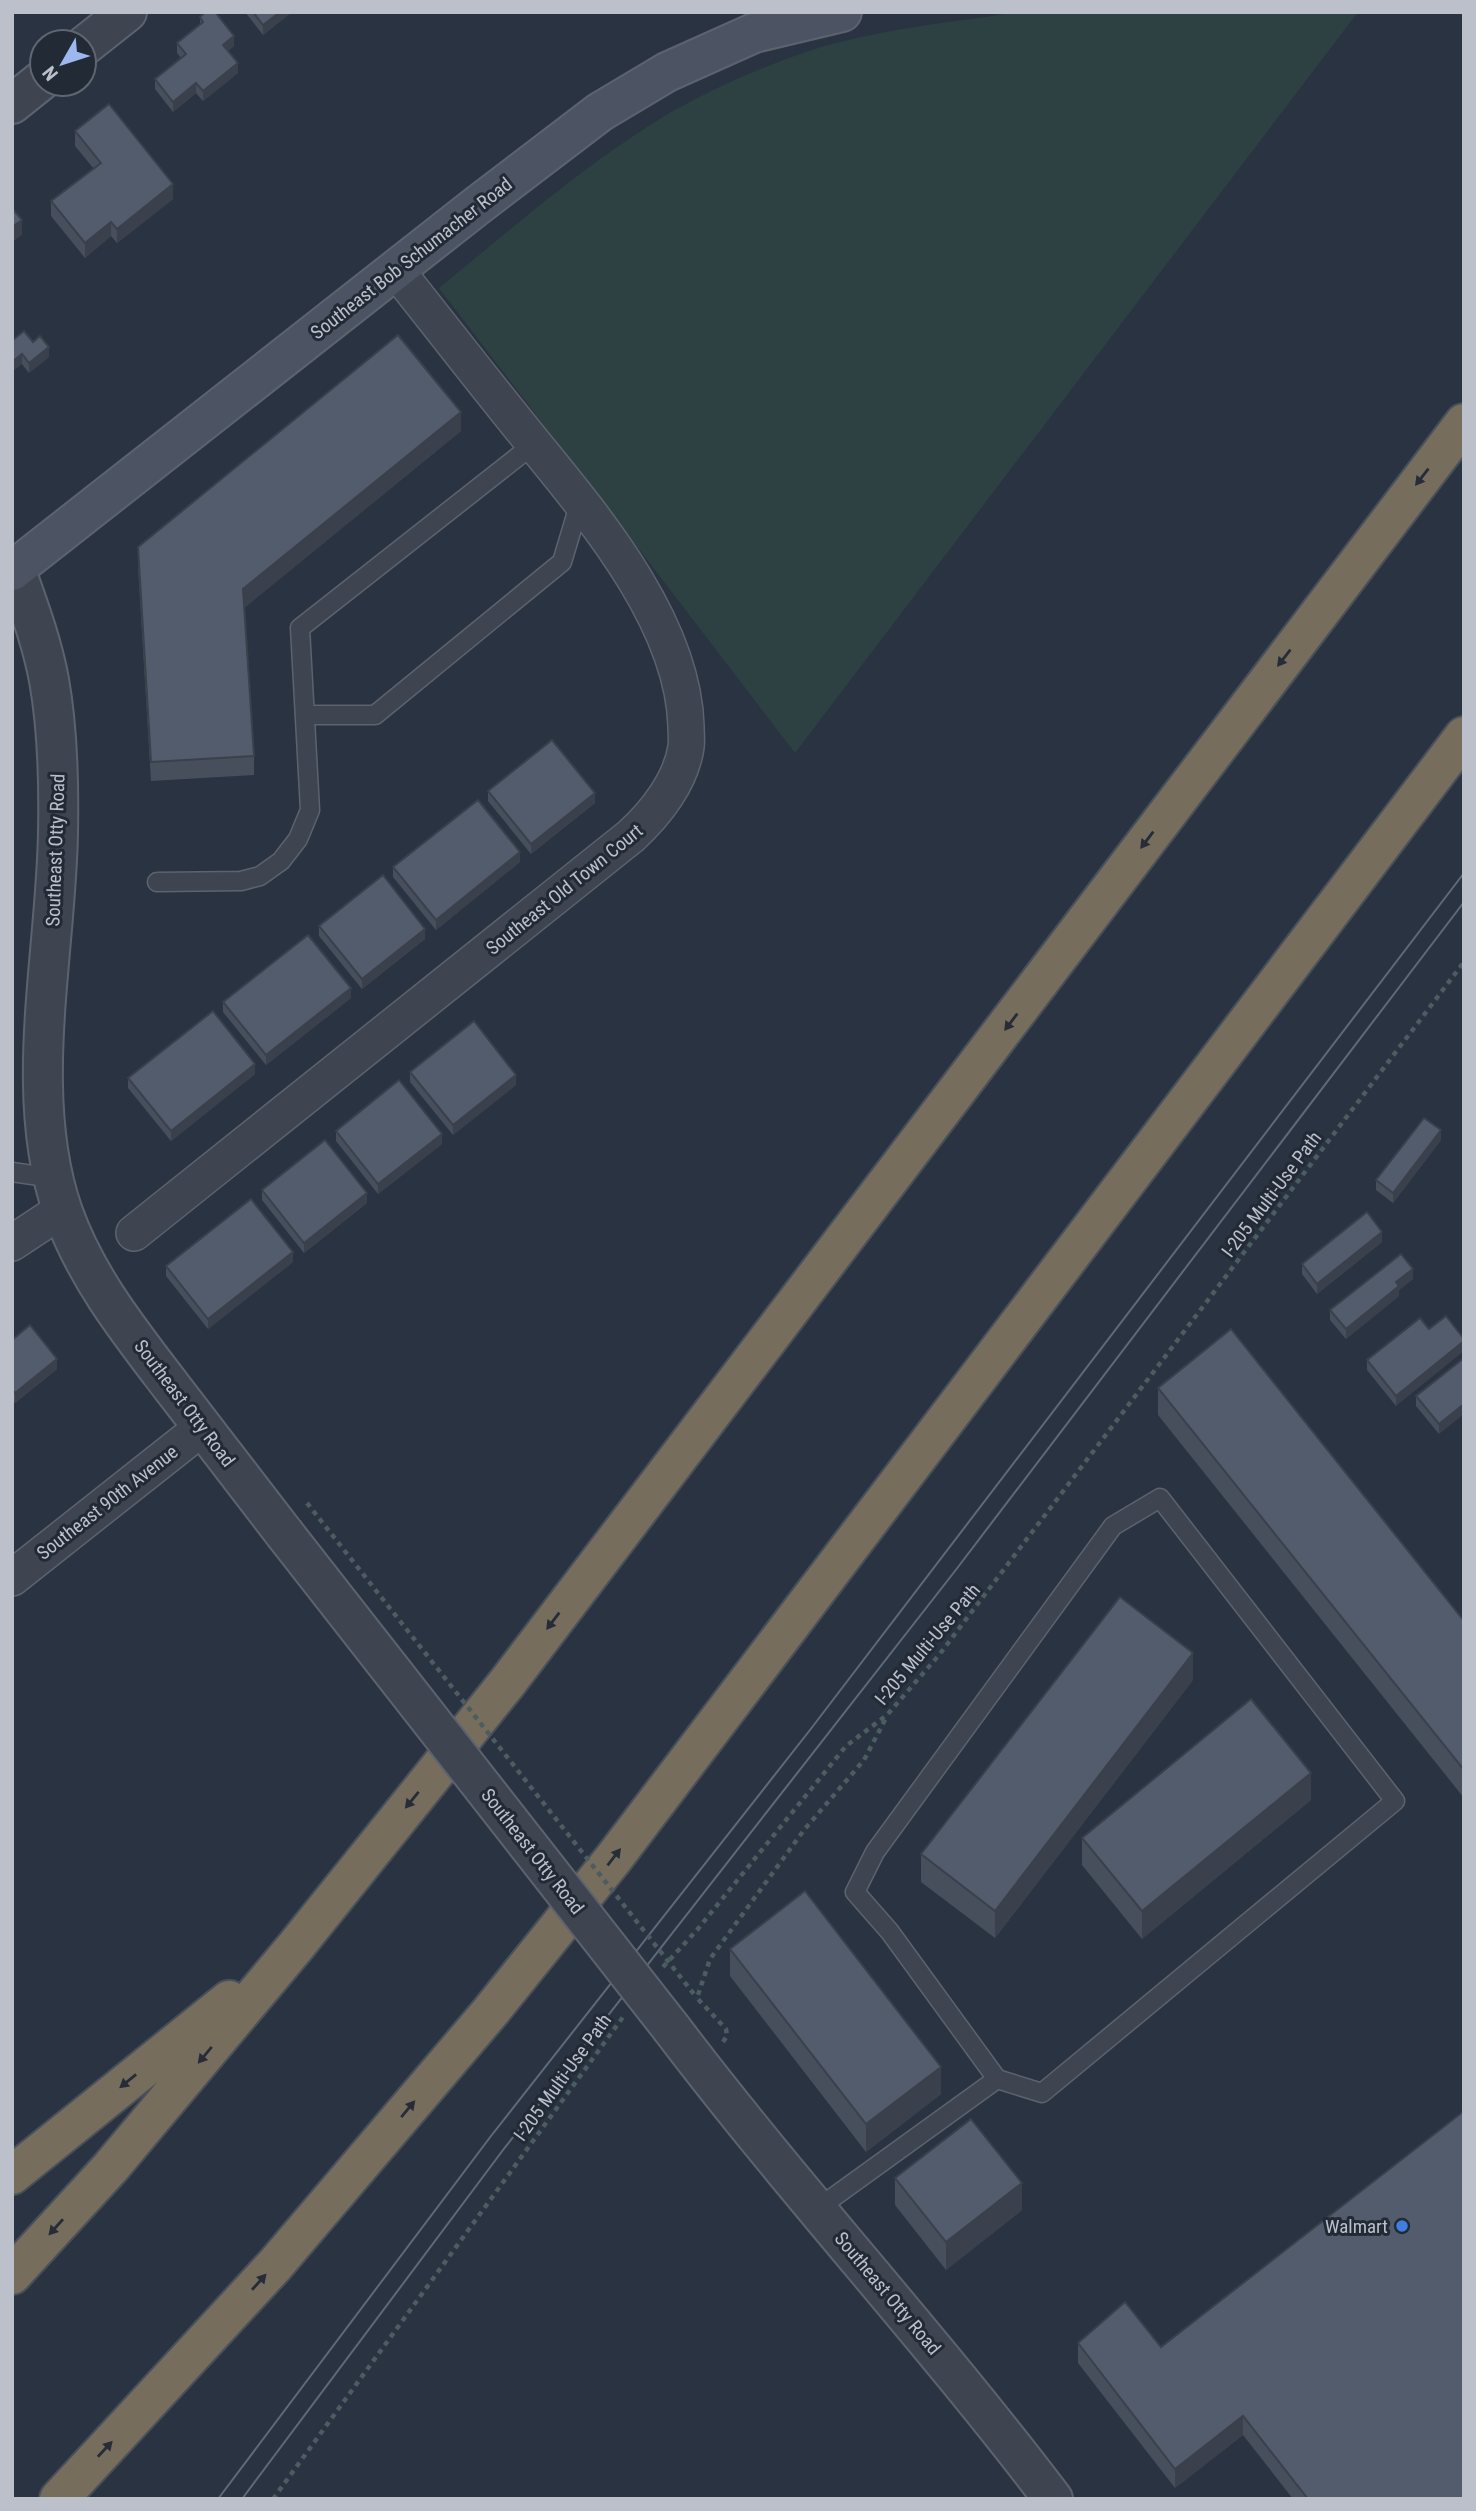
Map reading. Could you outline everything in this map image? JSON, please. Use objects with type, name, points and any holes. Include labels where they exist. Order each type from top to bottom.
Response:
[{"type":"highway","points":[[12,2275],[111,2167],[296,1946],[507,1683],[1464,423]]},
{"type":"highway","points":[[59,2499],[275,2265],[491,2011],[614,1858],[1464,736]]},
{"type":"highway","points":[[12,2175],[296,1946]]},
{"type":"main road","name":"Southeast Bob Schumacher Road","points":[[13,567],[581,126],[667,72],[754,33],[842,12]]},
{"type":"street","points":[[98,35],[127,12]]},
{"type":"street","points":[[12,104],[28,91]]},
{"type":"street","name":"Southeast Old Town Court","points":[[134,1233],[631,836],[651,818],[674,782],[686,747],[685,704],[674,660],[655,617],[631,574],[580,502],[396,270]]},
{"type":"street","name":"Southeast Otty Road","points":[[13,567],[36,629],[48,678],[55,726],[58,833],[42,1075],[47,1143],[58,1194],[88,1270],[140,1345],[284,1533],[672,2029],[937,2352],[1049,2497]]},
{"type":"street","points":[[12,1242],[58,1194]]},
{"type":"street","name":"Southeast 90th Avenue","points":[[12,1578],[203,1427]]},
{"type":"lane","points":[[157,882],[241,881],[260,876],[281,861],[298,839],[310,810],[300,628],[534,444]]},
{"type":"lane","points":[[305,715],[375,715],[562,562],[580,502]]},
{"type":"lane","points":[[12,1172],[58,1194]]},
{"type":"lane","points":[[1160,1498],[1395,1801],[1042,2093],[997,2079],[890,1933],[855,1892],[875,1852],[1114,1527],[1160,1498]]},
{"type":"lane","points":[[817,2209],[997,2079]]},
{"type":"path","name":"I-205 Multi-Use Path","points":[[658,1973],[697,1930],[846,1746],[887,1715],[960,1629],[1464,962]]},
{"type":"path","name":"Southeast Otty Road","points":[[307,1503],[697,1998],[710,1959],[804,1830],[864,1760],[887,1715]]},
{"type":"path","name":"I-205 Multi-Use Path","points":[[272,2499],[628,2011]]},
{"type":"green space","points":[[1018,12],[1358,12],[795,753],[439,288],[607,154],[674,111],[717,88],[786,59],[834,43],[939,23]]},
{"type":"building","points":[[205,12],[215,12],[234,36],[223,45],[238,63],[203,91],[196,83],[173,102],[155,79],[186,54],[177,43],[203,22],[200,17]]},
{"type":"building","points":[[253,12],[280,12],[263,25]]},
{"type":"building","points":[[109,104],[173,184],[117,229],[111,222],[85,243],[51,201],[101,163],[75,131]]},
{"type":"building","points":[[12,208],[22,220],[12,227]]},
{"type":"building","points":[[24,331],[33,342],[40,336],[49,347],[29,363],[22,354],[12,362],[12,339]]},
{"type":"building","points":[[398,335],[461,412],[243,589],[254,756],[151,762],[138,547]]},
{"type":"building","points":[[552,740],[595,793],[531,844],[488,791]]},
{"type":"building","points":[[478,800],[520,852],[436,920],[393,867]]},
{"type":"building","points":[[383,875],[425,929],[362,979],[319,926]]},
{"type":"building","points":[[308,935],[351,988],[266,1055],[223,1002]]},
{"type":"building","points":[[213,1011],[255,1064],[171,1131],[128,1078]]},
{"type":"building","points":[[474,1021],[516,1075],[453,1125],[410,1072]]},
{"type":"building","points":[[399,1080],[442,1134],[378,1184],[336,1131]]},
{"type":"building","points":[[1424,1118],[1441,1130],[1393,1193],[1376,1180]]},
{"type":"building","points":[[325,1140],[367,1193],[304,1243],[262,1190]]},
{"type":"building","points":[[251,1199],[293,1252],[208,1319],[166,1266]]},
{"type":"building","points":[[1367,1212],[1382,1232],[1317,1284],[1302,1264]]},
{"type":"building","points":[[1401,1254],[1413,1269],[1396,1282],[1399,1286],[1346,1329],[1330,1310]]},
{"type":"building","points":[[1446,1316],[1464,1341],[1396,1396],[1367,1360],[1420,1318],[1429,1329]]},
{"type":"building","points":[[30,1325],[57,1359],[15,1393],[12,1389],[12,1340]]},
{"type":"building","points":[[1231,1329],[1464,1621],[1464,1770],[1158,1388]]},
{"type":"building","points":[[1464,1358],[1464,1404],[1439,1424],[1416,1396]]},
{"type":"building","points":[[1120,1597],[1193,1653],[995,1911],[921,1854]]},
{"type":"building","points":[[1251,1699],[1311,1773],[1142,1911],[1082,1838]]},
{"type":"building","points":[[805,1891],[941,2067],[866,2124],[730,1949]]},
{"type":"building","name":"Walmart","points":[[1464,2111],[1464,2499],[1308,2499],[1243,2416],[1175,2469],[1078,2343],[1125,2302],[1161,2347]]},
{"type":"building","points":[[971,2119],[1022,2183],[946,2242],[895,2178]]},
{"type":"tram line","points":[[218,2499],[491,2136],[810,1730],[1464,873]]},
{"type":"tram line","points":[[242,2499],[503,2150],[955,1571],[1464,902]]},
{"type":"place","name":"Walmart","points":[[1402,2226]]}]
